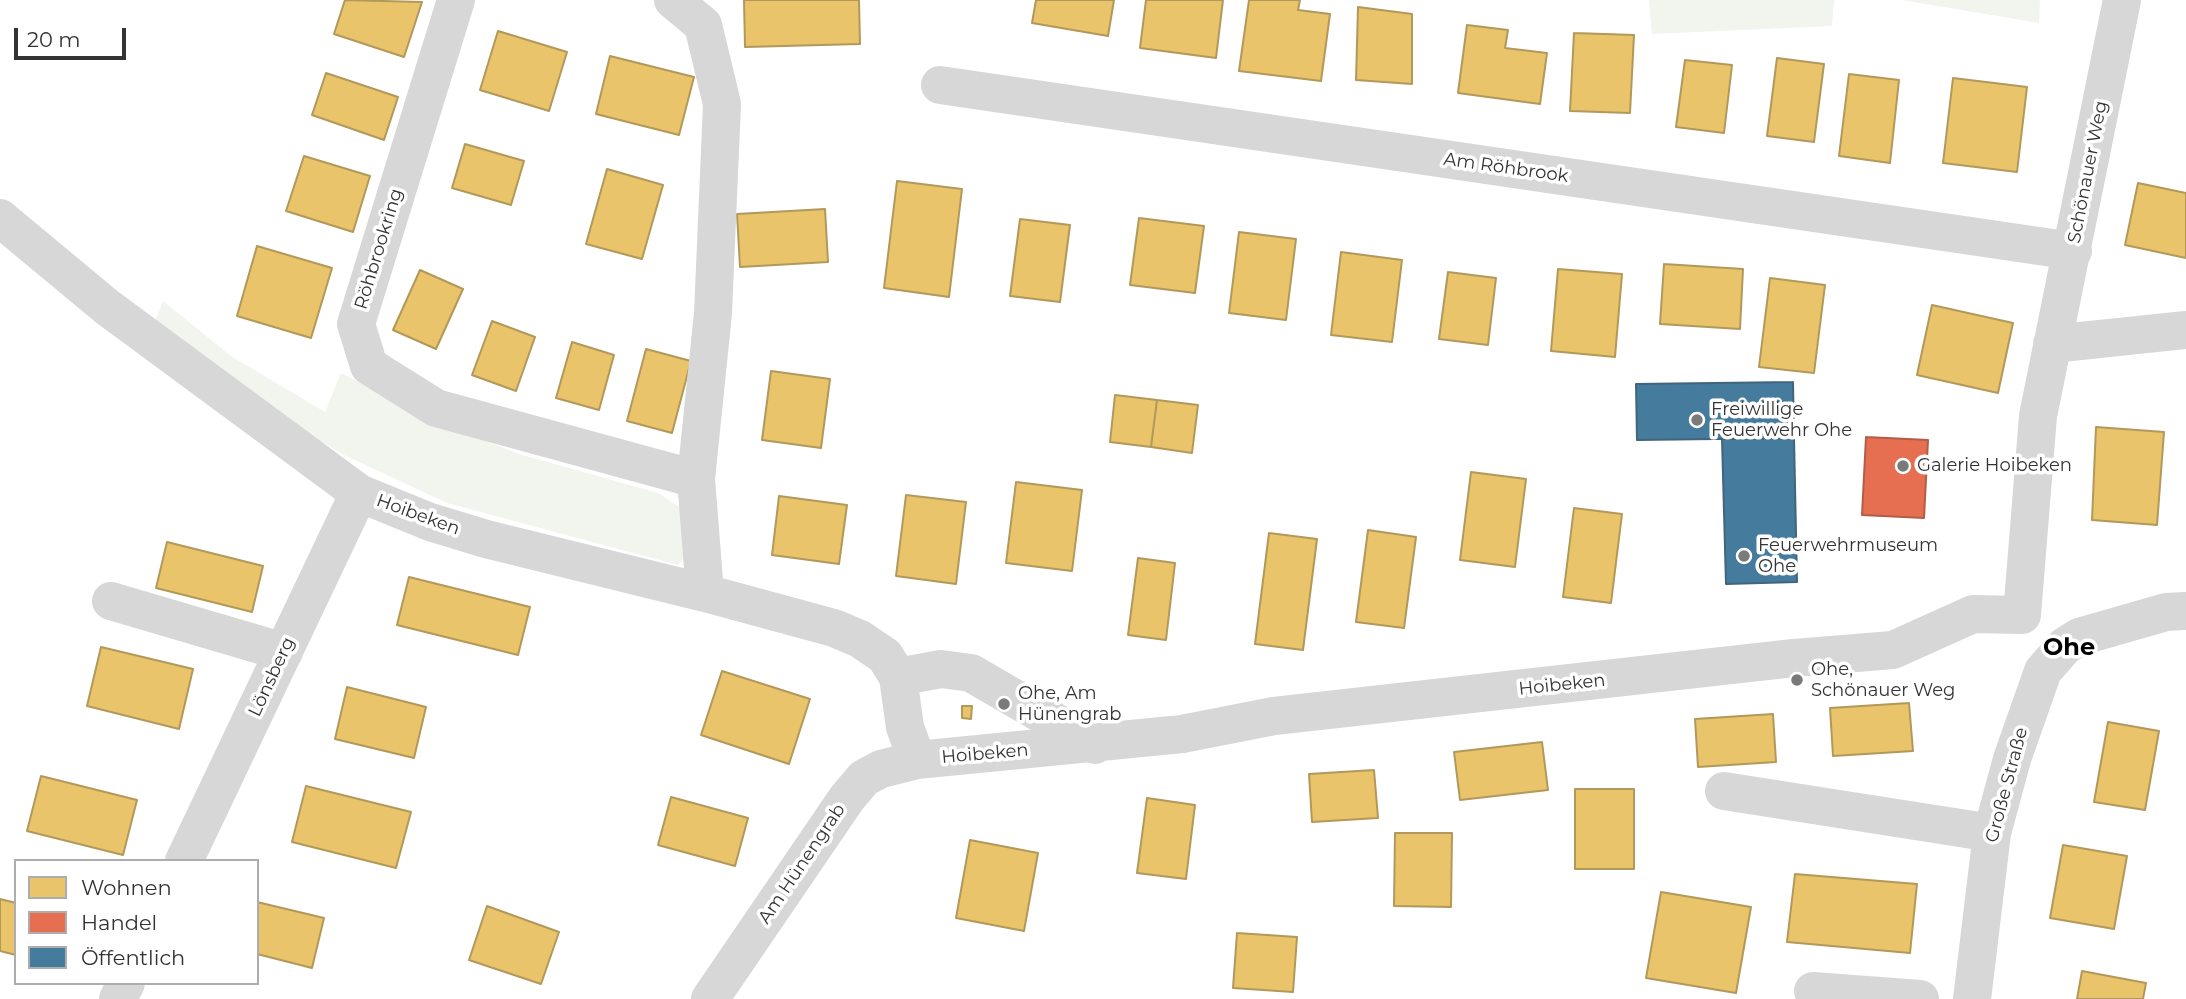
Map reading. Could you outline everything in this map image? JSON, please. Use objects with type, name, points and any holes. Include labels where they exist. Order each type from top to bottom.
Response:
[{"type":"street","name":"Röhbrookring","points":[[456,0],[356,324],[369,366],[436,408],[696,479]]},
{"type":"street","points":[[673,0],[703,26],[722,104],[713,313],[696,479],[705,593]]},
{"type":"street","name":"Schönauer Weg","points":[[2022,615],[2031,473],[2038,416],[2122,0]]},
{"type":"street","name":"Am Röhbrook","points":[[940,85],[2073,251]]},
{"type":"street","name":"Hoibeken","points":[[0,218],[107,307],[359,493],[430,522],[486,539],[705,593],[834,628],[860,639],[885,656],[898,677],[905,727],[917,760],[1095,745],[1182,734],[1274,716],[1794,657],[1893,650],[1973,614],[2022,615]]},
{"type":"street","points":[[2052,344],[2186,330]]},
{"type":"street","name":"Lönsberg","points":[[185,859],[359,493]]},
{"type":"street","points":[[111,601],[284,652]]},
{"type":"street","name":"Große Straße","points":[[1972,999],[1992,833],[2043,671],[2065,646],[2096,631],[2126,626],[2166,612],[2186,611]]},
{"type":"street","points":[[2022,615],[2065,646]]},
{"type":"street","name":"Große Straße","points":[[2126,626],[2186,638]]},
{"type":"street","points":[[898,677],[941,669],[971,673],[1095,745]]},
{"type":"street","name":"Am Hünengrab","points":[[710,999],[847,798],[864,778],[881,768],[917,760]]},
{"type":"street","points":[[1724,791],[1992,833]]},
{"type":"street","points":[[1812,991],[1920,999]]},
{"type":"shaded area","points":[[1649,0],[1834,0],[1832,26],[1652,34]]},
{"type":"shaded area","points":[[1902,0],[2040,0],[2039,23]]},
{"type":"shaded area","points":[[163,301],[231,356],[325,412],[341,373],[428,418],[519,454],[658,493],[687,512],[688,554],[678,565],[447,503],[344,455],[256,403],[154,324]]},
{"type":"building: Wohnen","points":[[345,0],[422,2],[404,57],[334,34]]},
{"type":"building: Wohnen","points":[[744,0],[859,0],[860,44],[745,47]]},
{"type":"building: Wohnen","points":[[1036,0],[1114,0],[1108,36],[1032,23]]},
{"type":"building: Wohnen","points":[[1146,0],[1223,0],[1216,58],[1140,48]]},
{"type":"building: Wohnen","points":[[1249,0],[1300,0],[1298,10],[1330,14],[1321,81],[1239,71]]},
{"type":"building: Wohnen","points":[[1358,7],[1412,14],[1412,84],[1356,80]]},
{"type":"building: Wohnen","points":[[1467,25],[1508,30],[1505,48],[1547,53],[1540,104],[1458,93]]},
{"type":"building: Wohnen","points":[[498,31],[567,52],[549,111],[480,90]]},
{"type":"building: Wohnen","points":[[1574,33],[1634,35],[1630,113],[1570,111]]},
{"type":"building: Wohnen","points":[[610,56],[694,77],[679,135],[596,114]]},
{"type":"building: Wohnen","points":[[1777,58],[1824,64],[1814,142],[1767,136]]},
{"type":"building: Wohnen","points":[[1685,60],[1732,65],[1724,133],[1676,127]]},
{"type":"building: Wohnen","points":[[326,73],[398,97],[384,140],[312,115]]},
{"type":"building: Wohnen","points":[[1849,74],[1899,80],[1890,163],[1839,156]]},
{"type":"building: Wohnen","points":[[1953,78],[2027,87],[2017,172],[1943,163]]},
{"type":"building: Wohnen","points":[[465,144],[524,161],[511,205],[452,188]]},
{"type":"building: Wohnen","points":[[304,156],[370,176],[353,232],[286,211]]},
{"type":"building: Wohnen","points":[[607,169],[663,185],[642,259],[586,244]]},
{"type":"building: Wohnen","points":[[897,181],[962,189],[949,297],[884,288]]},
{"type":"building: Wohnen","points":[[2138,183],[2186,193],[2186,258],[2125,245]]},
{"type":"building: Wohnen","points":[[825,209],[828,262],[740,267],[737,214]]},
{"type":"building: Wohnen","points":[[1139,218],[1204,226],[1195,293],[1130,285]]},
{"type":"building: Wohnen","points":[[1020,219],[1070,225],[1060,302],[1010,296]]},
{"type":"building: Wohnen","points":[[1239,232],[1296,239],[1286,320],[1229,313]]},
{"type":"building: Wohnen","points":[[257,246],[332,268],[311,338],[237,316]]},
{"type":"building: Wohnen","points":[[1341,252],[1402,260],[1392,342],[1331,335]]},
{"type":"building: Wohnen","points":[[1664,264],[1743,269],[1740,329],[1660,324]]},
{"type":"building: Wohnen","points":[[1558,269],[1622,274],[1615,357],[1551,351]]},
{"type":"building: Wohnen","points":[[420,270],[463,289],[436,349],[393,330]]},
{"type":"building: Wohnen","points":[[1448,272],[1496,278],[1488,345],[1439,339]]},
{"type":"building: Wohnen","points":[[1770,278],[1825,285],[1814,373],[1759,367]]},
{"type":"building: Wohnen","points":[[1932,305],[2013,323],[1998,393],[1917,375]]},
{"type":"building: Wohnen","points":[[492,321],[535,337],[516,391],[472,375]]},
{"type":"building: Wohnen","points":[[572,342],[614,355],[599,410],[556,398]]},
{"type":"building: Wohnen","points":[[646,349],[691,361],[672,433],[627,421]]},
{"type":"building: Wohnen","points":[[771,371],[830,379],[821,448],[762,440]]},
{"type":"building: Wohnen","points":[[1115,395],[1157,400],[1151,447],[1110,442]]},
{"type":"building: Wohnen","points":[[1157,400],[1198,405],[1192,453],[1151,447]]},
{"type":"building: Wohnen","points":[[2096,427],[2164,432],[2157,525],[2092,520]]},
{"type":"building: Wohnen","points":[[1471,472],[1526,479],[1515,567],[1460,560]]},
{"type":"building: Wohnen","points":[[1016,482],[1082,490],[1072,571],[1006,563]]},
{"type":"building: Wohnen","points":[[906,495],[966,502],[956,584],[896,576]]},
{"type":"building: Wohnen","points":[[779,496],[847,505],[839,564],[772,555]]},
{"type":"building: Wohnen","points":[[1574,508],[1622,514],[1611,603],[1563,597]]},
{"type":"building: Wohnen","points":[[1368,530],[1416,537],[1404,628],[1356,622]]},
{"type":"building: Wohnen","points":[[1269,533],[1317,539],[1303,650],[1255,644]]},
{"type":"building: Wohnen","points":[[167,542],[263,566],[252,612],[156,588]]},
{"type":"building: Wohnen","points":[[1138,558],[1175,563],[1166,640],[1128,635]]},
{"type":"building: Wohnen","points":[[409,577],[530,607],[518,655],[397,625]]},
{"type":"building: Wohnen","points":[[101,647],[193,669],[179,729],[87,706]]},
{"type":"building: Wohnen","points":[[722,671],[810,699],[789,764],[701,735]]},
{"type":"building: Wohnen","points":[[347,687],[426,707],[414,758],[335,739]]},
{"type":"building: Wohnen","points":[[1909,703],[1913,751],[1833,756],[1830,708]]},
{"type":"building: Wohnen","points":[[962,706],[972,706],[971,719],[962,718]]},
{"type":"building: Wohnen","points":[[1773,714],[1776,762],[1698,767],[1695,719]]},
{"type":"building: Wohnen","points":[[2108,722],[2159,731],[2145,810],[2094,802]]},
{"type":"building: Wohnen","points":[[1542,742],[1548,790],[1460,800],[1454,752]]},
{"type":"building: Wohnen","points":[[1374,770],[1378,818],[1312,822],[1309,774]]},
{"type":"building: Wohnen","points":[[41,776],[137,800],[123,855],[27,831]]},
{"type":"building: Wohnen","points":[[306,786],[411,812],[396,868],[292,842]]},
{"type":"building: Wohnen","points":[[1575,789],[1634,789],[1634,869],[1575,869]]},
{"type":"building: Wohnen","points":[[671,797],[748,818],[735,866],[658,845]]},
{"type":"building: Wohnen","points":[[1147,798],[1195,805],[1186,879],[1137,873]]},
{"type":"building: Wohnen","points":[[1395,833],[1452,833],[1451,907],[1394,906]]},
{"type":"building: Wohnen","points":[[970,840],[1038,853],[1024,931],[956,918]]},
{"type":"building: Wohnen","points":[[2063,845],[2127,856],[2114,929],[2050,918]]},
{"type":"building: Wohnen","points":[[1795,874],[1917,884],[1910,953],[1787,942]]},
{"type":"building: Wohnen","points":[[1661,892],[1751,907],[1736,993],[1646,978]]},
{"type":"building: Wohnen","points":[[0,899],[14,902],[14,954],[0,951]]},
{"type":"building: Wohnen","points":[[259,902],[324,918],[312,968],[259,955]]},
{"type":"building: Wohnen","points":[[487,906],[559,932],[541,984],[469,960]]},
{"type":"building: Wohnen","points":[[1237,933],[1297,937],[1293,992],[1233,988]]},
{"type":"building: Wohnen","points":[[2082,971],[2146,983],[2143,999],[2077,999]]},
{"type":"building: Handel","points":[[1866,437],[1928,440],[1924,518],[1862,515]]},
{"type":"building: Öffentlich","points":[[1793,382],[1794,438],[1637,440],[1636,384]]},
{"type":"building: Öffentlich","points":[[1794,438],[1797,582],[1726,584],[1722,439]]},
{"type":"place","name":"Freiwillige Feuerwehr Ohe","points":[[1697,420]]},
{"type":"place","name":"Galerie Hoibeken","points":[[1903,466]]},
{"type":"place","name":"Feuerwehrmuseum Ohe","points":[[1744,556]]},
{"type":"place","name":"Ohe, Schönauer Weg","points":[[1797,680]]},
{"type":"place","name":"Ohe, Am Hünengrab","points":[[1004,704]]},
{"type":"district","name":"Ohe","points":[[2069,648]]}]
